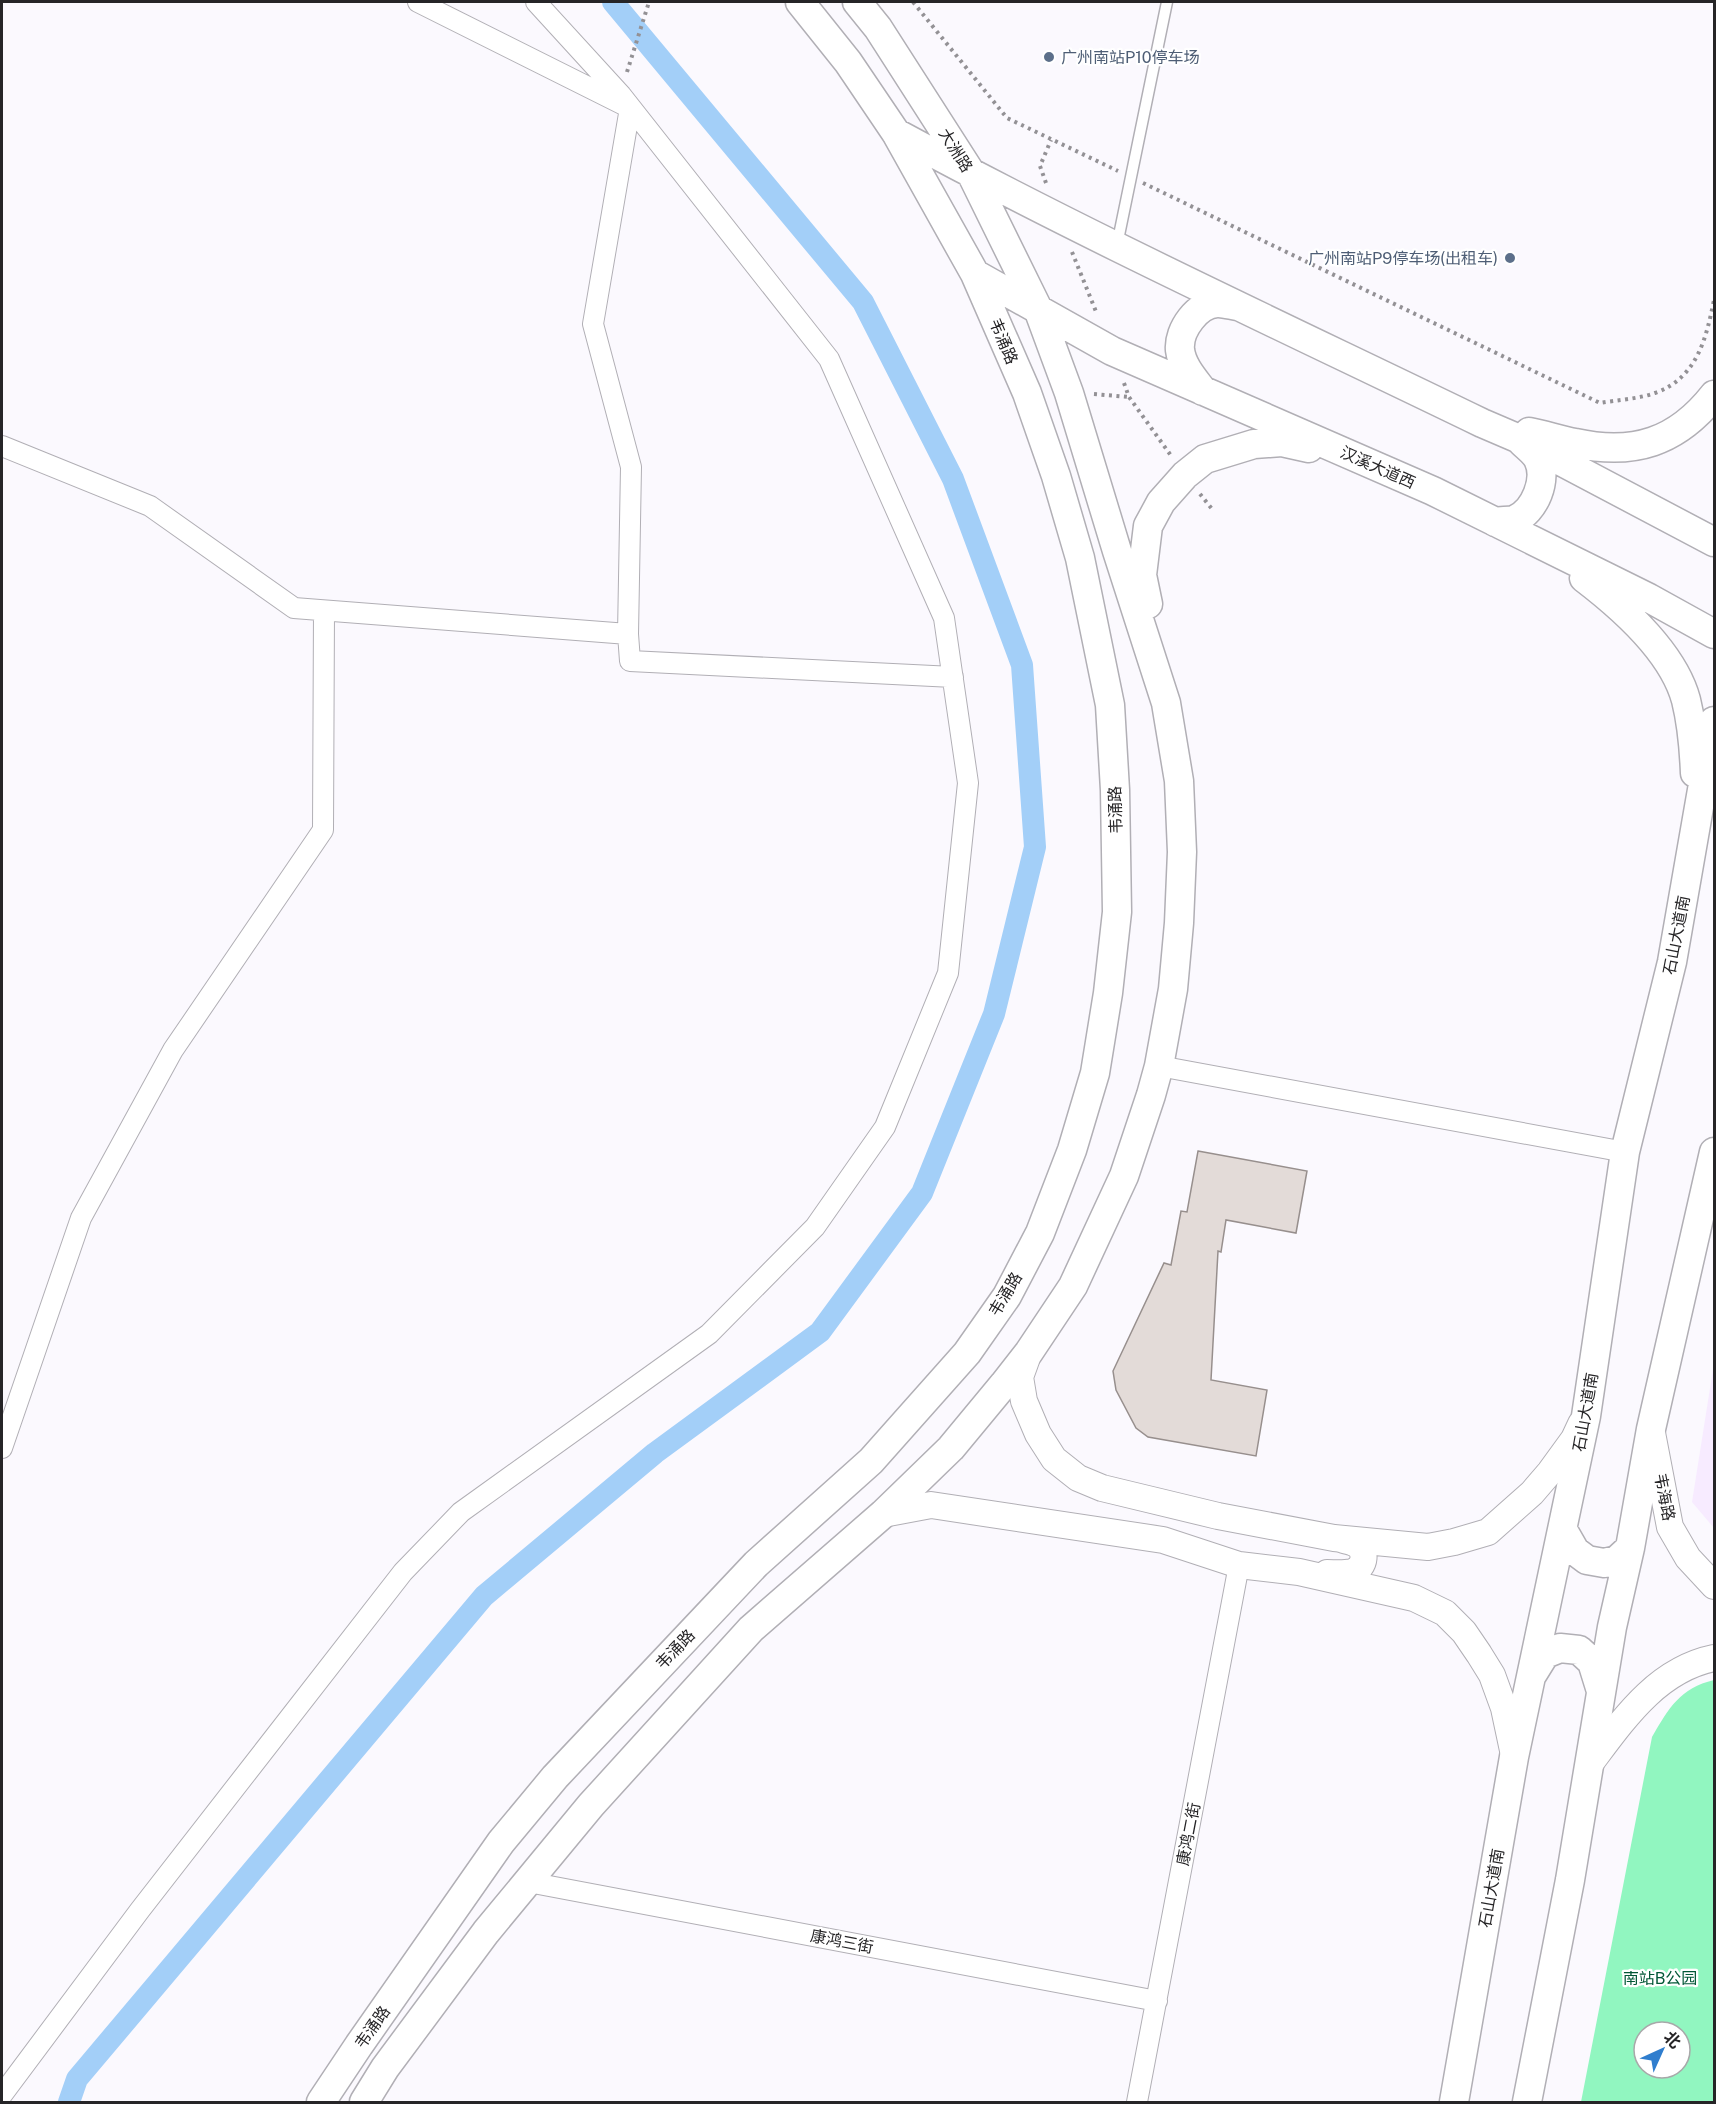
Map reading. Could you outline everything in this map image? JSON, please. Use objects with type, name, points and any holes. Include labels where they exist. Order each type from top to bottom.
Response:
[{"type":"main road","points":[[800,2],[848,62],[896,133],[975,274]]},
{"type":"main road","name":"大洲路","points":[[857,2],[878,28],[971,173],[1038,309]]},
{"type":"main road","points":[[896,133],[1117,246],[1517,438],[1714,542]]},
{"type":"main road","name":"汉溪大道西","points":[[975,274],[1112,351],[1433,491],[1649,598],[1714,634]]},
{"type":"main road","name":"韦涌路","points":[[333,2099],[359,2045],[494,1851],[555,1777],[756,1564],[871,1461],[967,1353],[1007,1296],[1040,1233],[1072,1150],[1095,1073],[1118,912],[1110,705],[1080,558],[1056,476],[1027,393],[975,274]]},
{"type":"main road","points":[[1203,391],[1188,372],[1180,350],[1182,332],[1191,319],[1203,309],[1217,302],[1242,307]]},
{"type":"main road","points":[[1038,309],[1069,393],[1166,703]]},
{"type":"main road","points":[[1482,423],[1575,444],[1608,448],[1633,447],[1674,433],[1694,418],[1714,395]]},
{"type":"main road","points":[[1495,522],[1513,520],[1524,514],[1534,502],[1541,483],[1538,457],[1517,438]]},
{"type":"main road","points":[[364,2103],[385,2068],[486,1932],[591,1805],[751,1629],[883,1514],[951,1448],[1029,1352],[1073,1286],[1124,1176],[1159,1066],[1173,989],[1182,852],[1179,782],[1142,575],[1148,526],[1161,502],[1185,475],[1204,459],[1254,444],[1282,442],[1324,451],[1380,469],[1433,491]]},
{"type":"main road","points":[[1080,558],[1081,542],[1086,534],[1097,531],[1106,537],[1117,551]]},
{"type":"main road","points":[[1528,538],[1563,561],[1617,606],[1654,644],[1677,677],[1686,699],[1690,721],[1696,796],[1695,836]]},
{"type":"main road","name":"石山大道南","points":[[1454,2103],[1514,1757],[1586,1416],[1625,1152],[1672,962],[1714,721]]},
{"type":"main road","points":[[1527,2103],[1570,1880],[1612,1627],[1630,1548],[1651,1430],[1713,1167]]},
{"type":"main road","points":[[1563,1530],[1575,1551],[1587,1560],[1604,1563],[1617,1560],[1630,1548]]},
{"type":"main road","points":[[1532,1675],[1545,1654],[1560,1648],[1579,1650],[1592,1662],[1601,1691]]},
{"type":"street","points":[[418,2],[630,108]]},
{"type":"street","points":[[2,2095],[140,1910],[403,1572],[461,1512],[709,1334],[815,1227],[885,1127],[948,973],[968,783],[944,618],[829,359],[621,95],[536,2]]},
{"type":"street","points":[[630,108],[593,324],[631,467],[628,634],[630,661],[953,677]]},
{"type":"street","points":[[2,446],[150,506],[294,608],[628,634]]},
{"type":"street","points":[[2,1448],[81,1218],[173,1050],[323,830],[324,610]]},
{"type":"street","points":[[1159,1066],[1625,1152]]},
{"type":"street","points":[[883,1514],[931,1505],[1163,1540],[1239,1565],[1340,1574],[1353,1572],[1362,1567],[1363,1551],[1355,1543],[1218,1516],[1102,1488],[1078,1478],[1054,1459],[1038,1434],[1024,1401],[1020,1377],[1029,1352]]},
{"type":"street","points":[[1334,1538],[1428,1546],[1454,1542],[1488,1532],[1532,1493],[1550,1472],[1574,1439],[1586,1416]]},
{"type":"street","name":"韦海路","points":[[1651,1430],[1670,1527],[1688,1558],[1714,1586]]},
{"type":"street","points":[[1163,1540],[1154,1534],[1151,1527],[1156,1520],[1168,1515],[1185,1518],[1218,1516]]},
{"type":"street","name":"康鸿二街","points":[[1137,2103],[1239,1565]]},
{"type":"street","points":[[1299,1572],[1413,1598],[1445,1613],[1464,1632],[1492,1675],[1504,1708],[1514,1757]]},
{"type":"street","points":[[1589,1765],[1625,1717],[1657,1685],[1676,1672],[1714,1658]]},
{"type":"street","name":"康鸿三街","points":[[528,1882],[1157,2001]]},
{"type":"lane","points":[[1117,246],[1167,2]]},
{"type":"path","points":[[626,76],[649,2]]},
{"type":"path","points":[[913,2],[1007,118],[1600,403],[1655,393],[1685,376],[1707,336],[1714,300]]},
{"type":"shaded area","points":[[1714,1363],[1714,1528],[1692,1502]]},
{"type":"green space","name":"南站B公园","points":[[1714,1680],[1714,2102],[1581,2102],[1652,1737],[1670,1708],[1692,1688]]},
{"type":"building","points":[[1198,1151],[1307,1171],[1296,1233],[1226,1220],[1221,1252],[1218,1251],[1211,1380],[1267,1390],[1256,1456],[1148,1437],[1136,1428],[1116,1390],[1113,1371],[1164,1263],[1171,1265],[1181,1211],[1187,1212]]},
{"type":"waterway","points":[[69,2102],[77,2079],[484,1596],[655,1453],[820,1332],[922,1193],[994,1014],[1035,847],[1022,665],[953,479],[863,302],[613,2]]},
{"type":"place","name":"广州南站P10停车场","points":[[1049,57]]},
{"type":"place","name":"广州南站P9停车场(出租车)","points":[[1510,258]]}]
